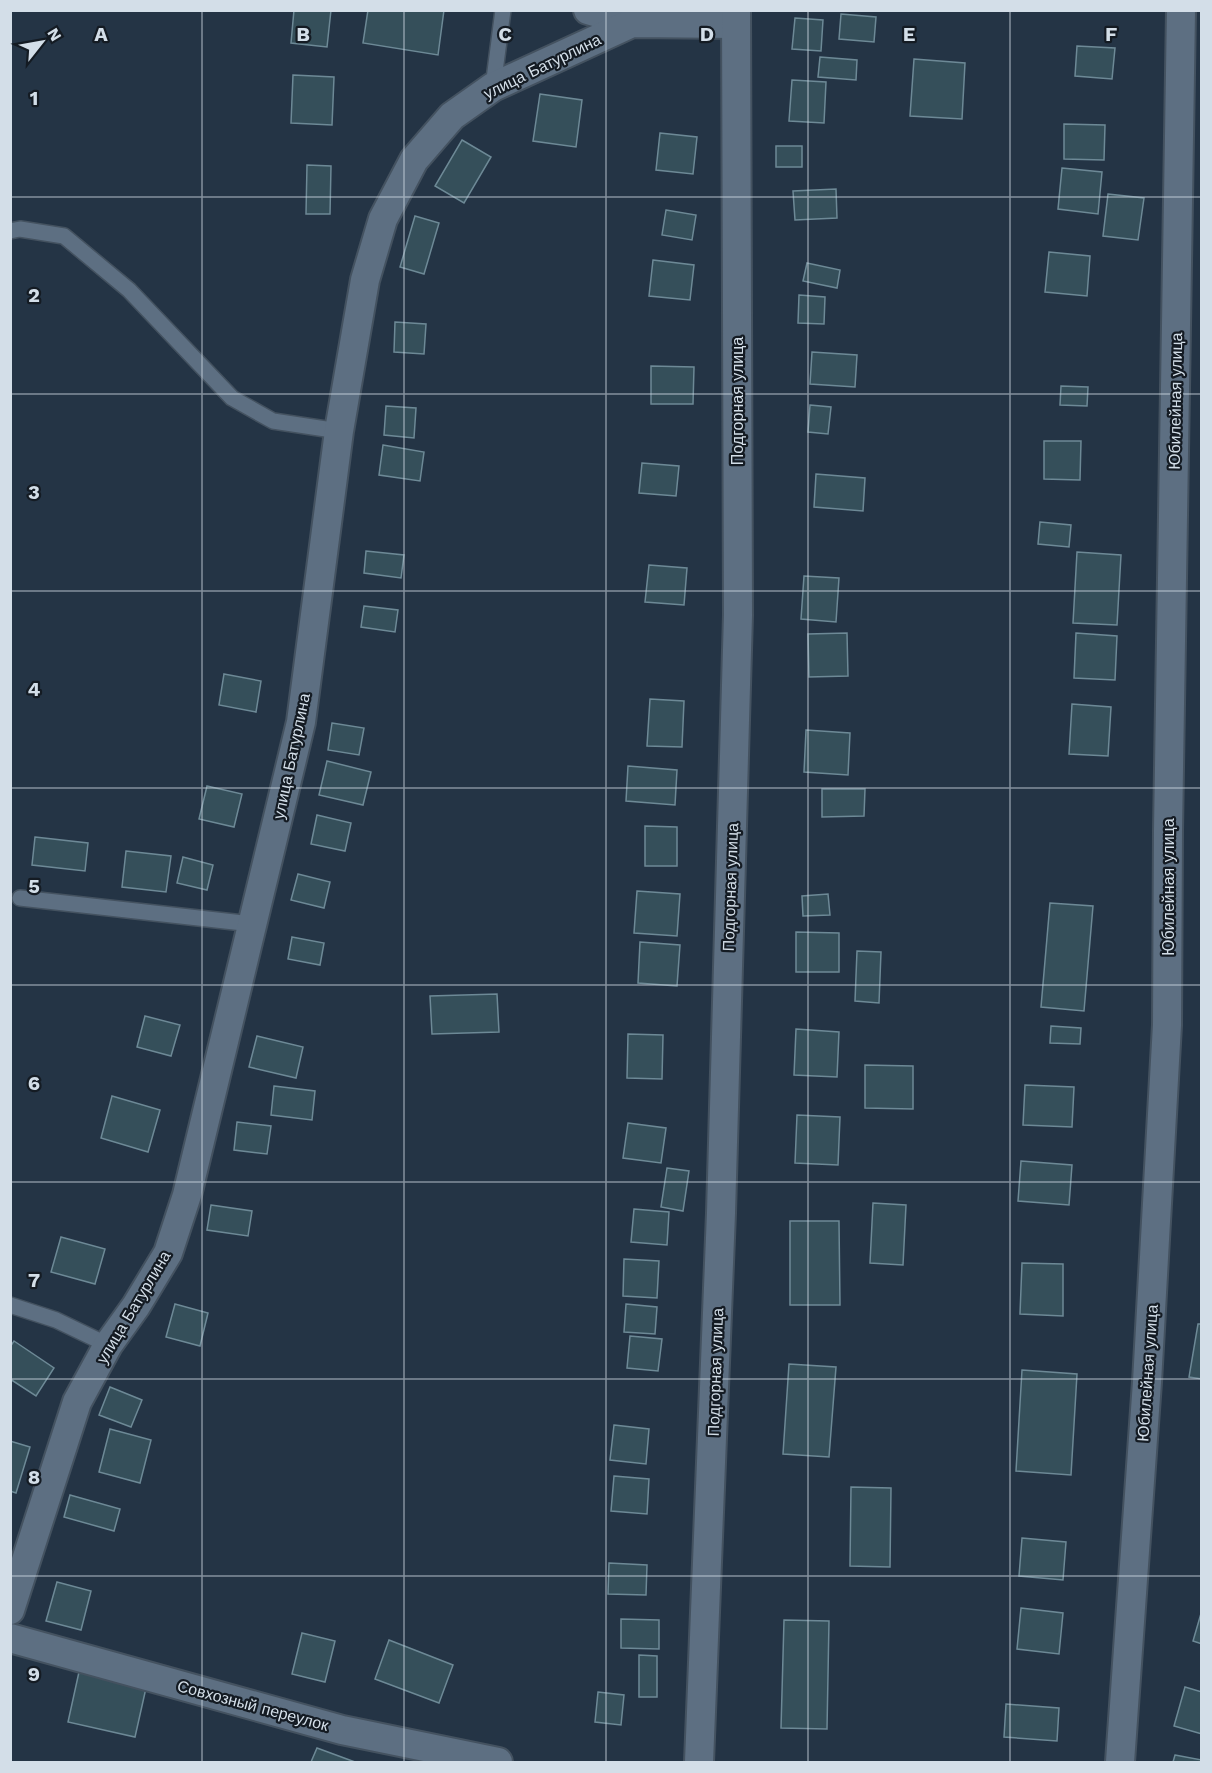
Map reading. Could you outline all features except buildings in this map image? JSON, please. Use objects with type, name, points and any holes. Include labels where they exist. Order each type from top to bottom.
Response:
[{"type":"street","points":[[588,10],[632,23]]},
{"type":"street","name":"Юбилейная улица","points":[[1120,1762],[1147,1382],[1167,1025],[1168,807],[1181,10]]},
{"type":"street","name":"улица Батурлина","points":[[10,1610],[76,1402],[108,1345],[136,1306],[168,1253],[187,1195],[301,722],[339,430],[365,280],[383,219],[414,160],[452,116],[493,87],[632,23],[735,17]]},
{"type":"street","name":"Подгорная улица","points":[[699,1762],[721,1213],[738,615],[735,17]]},
{"type":"street","name":"Совхозный переулок","points":[[10,1638],[342,1730],[498,1762]]},
{"type":"lane","points":[[493,87],[503,10]]},
{"type":"lane","points":[[10,231],[20,229],[64,236],[129,290],[232,398],[273,421],[339,430]]},
{"type":"lane","points":[[20,898],[252,924]]},
{"type":"lane","points":[[10,1305],[56,1320],[108,1345]]}]
